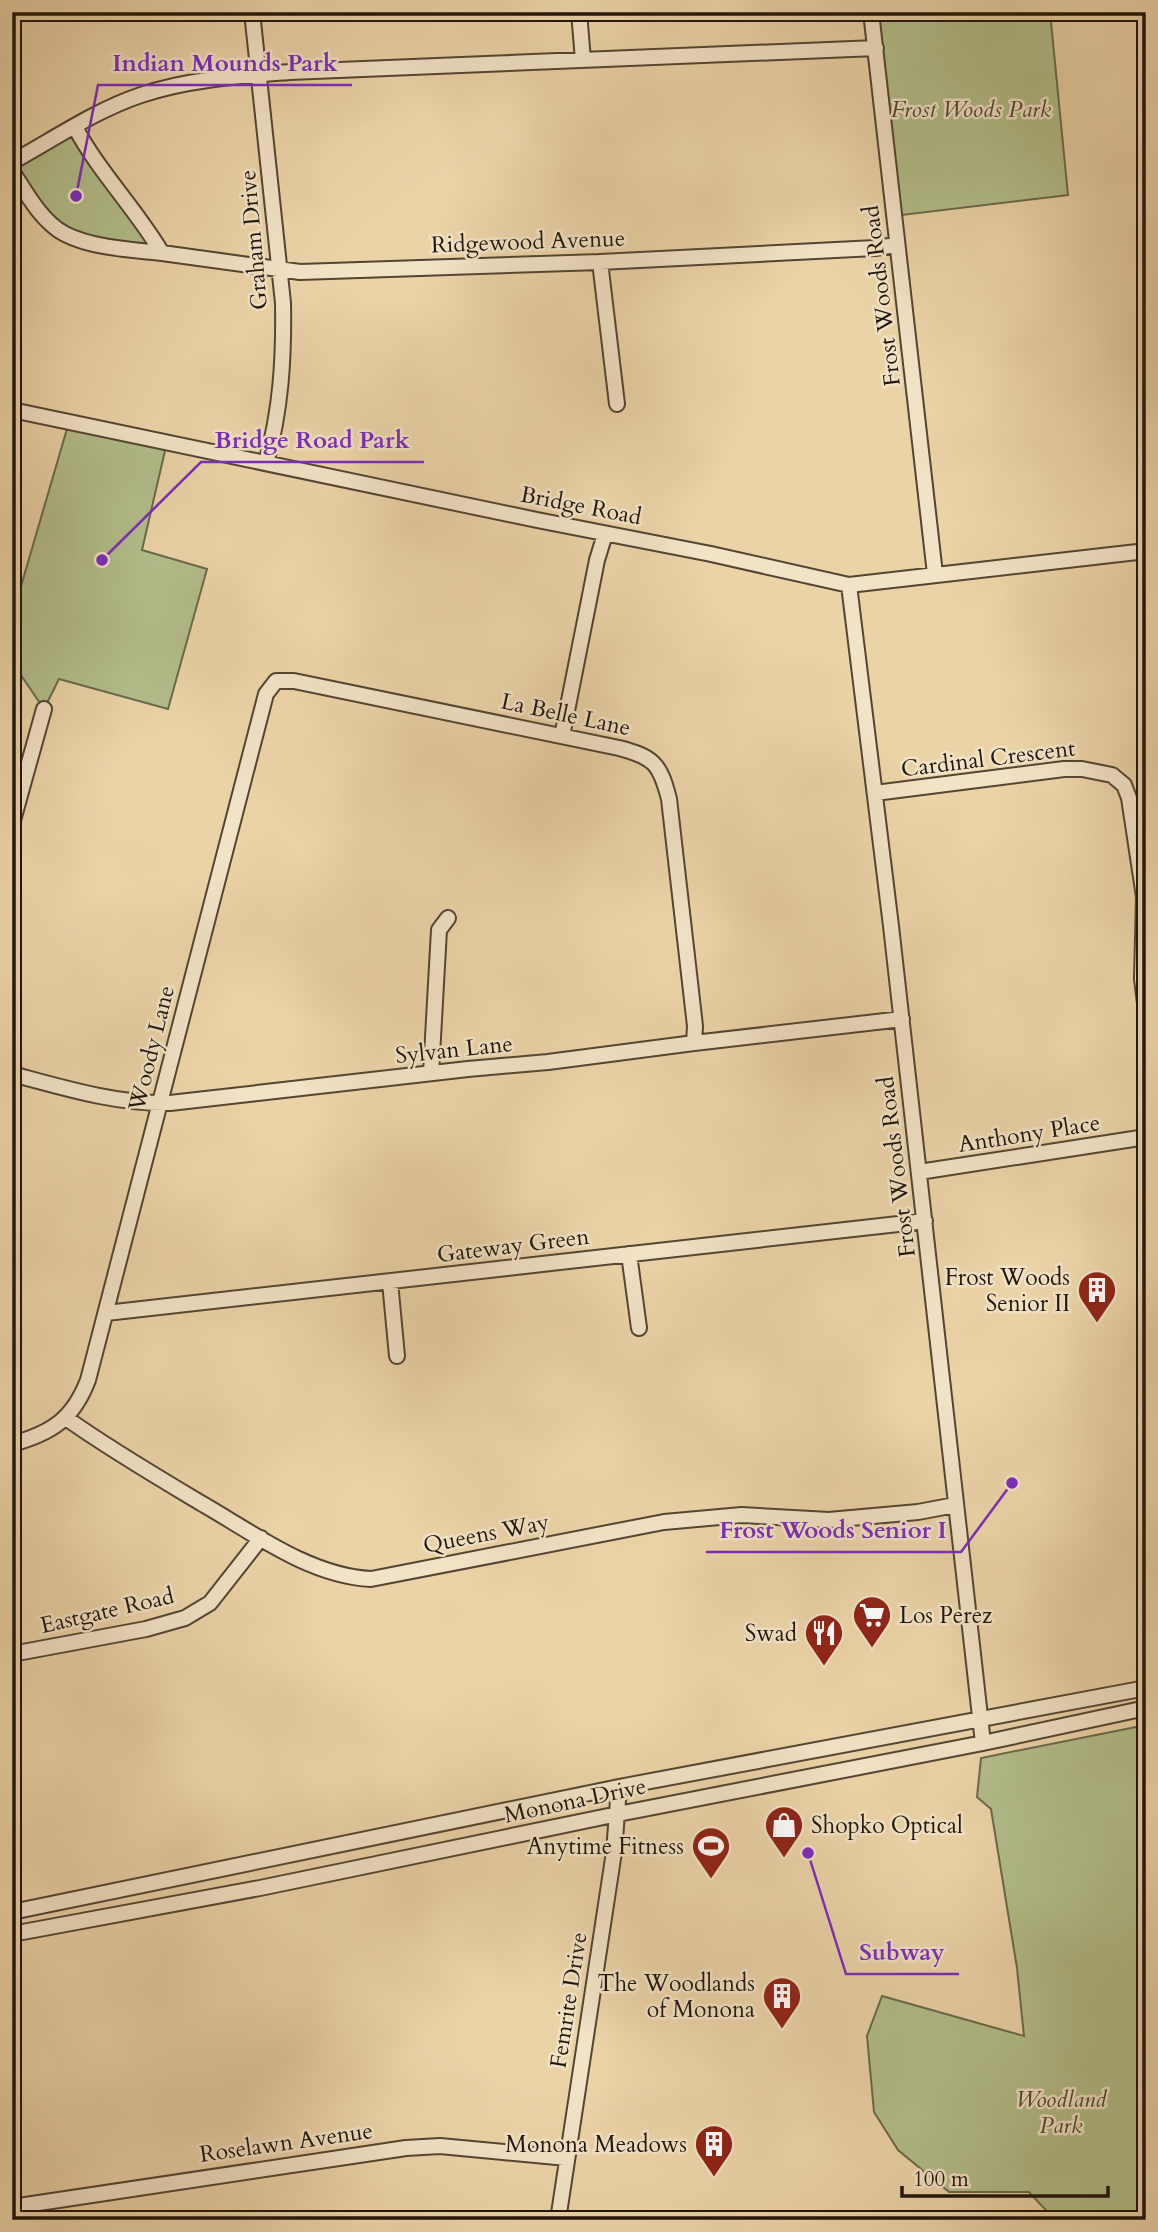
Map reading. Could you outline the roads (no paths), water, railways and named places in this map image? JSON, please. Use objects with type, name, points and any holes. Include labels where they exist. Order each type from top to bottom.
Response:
[{"type":"street","name":"Graham Drive","points":[[252,12],[281,271],[284,345],[281,397],[266,463]]},
{"type":"street","points":[[579,12],[583,60]]},
{"type":"street","name":"Frost Woods Road","points":[[871,12],[935,574]]},
{"type":"street","points":[[12,162],[138,96],[176,85],[259,74],[876,48]]},
{"type":"street","points":[[75,127],[84,144],[147,228],[162,253]]},
{"type":"street","name":"Ridgewood Avenue","points":[[12,172],[39,211],[55,228],[67,235],[107,246],[281,271],[600,262],[897,245]]},
{"type":"street","points":[[600,262],[617,404]]},
{"type":"street","name":"Bridge Road","points":[[12,410],[849,585],[1146,551]]},
{"type":"street","points":[[562,736],[597,560],[605,534]]},
{"type":"street","name":"Frost Woods Road","points":[[849,585],[876,793],[983,1743]]},
{"type":"street","name":"La Belle Lane","points":[[272,686],[276,681],[294,681],[642,754],[653,762],[661,773],[669,799],[695,1026],[694,1043]]},
{"type":"street","name":"Woody Lane","points":[[66,1418],[82,1397],[89,1380],[266,694],[272,686]]},
{"type":"street","points":[[12,824],[44,709]]},
{"type":"street","name":"Cardinal Crescent","points":[[876,793],[1064,769],[1089,769],[1112,775],[1124,785],[1129,798],[1144,897],[1142,975],[1146,1012]]},
{"type":"street","points":[[431,1073],[439,930],[448,918]]},
{"type":"street","name":"Sylvan Lane","points":[[12,1074],[119,1100],[161,1103],[548,1062],[902,1019]]},
{"type":"street","name":"Anthony Place","points":[[919,1172],[1146,1137]]},
{"type":"street","name":"Gateway Green","points":[[106,1314],[925,1221]]},
{"type":"street","points":[[629,1254],[639,1328]]},
{"type":"street","points":[[390,1282],[397,1356]]},
{"type":"street","points":[[12,1444],[49,1431],[66,1418]]},
{"type":"street","name":"Queens Way","points":[[66,1418],[108,1448],[261,1538],[321,1569],[357,1578],[370,1578],[664,1522],[741,1515],[829,1520],[918,1512],[955,1505]]},
{"type":"street","name":"Eastgate Road","points":[[12,1654],[146,1629],[185,1618],[210,1603],[261,1538]]},
{"type":"street","name":"Monona Drive","points":[[12,1912],[619,1787],[1146,1688]]},
{"type":"street","name":"Monona Drive","points":[[12,1934],[260,1888],[1146,1708]]},
{"type":"street","name":"Femrite Drive","points":[[558,2220],[618,1814],[619,1787]]},
{"type":"street","name":"Roselawn Avenue","points":[[12,2207],[406,2148],[440,2146],[567,2158]]},
{"type":"place","name":"Indian Mounds Park","points":[[76,196]]},
{"type":"place","name":"Bridge Road Park","points":[[102,560]]},
{"type":"place","name":"Frost Woods Senior II","points":[[1097,1324]]},
{"type":"place","name":"Frost Woods Senior I","points":[[1012,1483]]},
{"type":"place","name":"Los Perez","points":[[872,1649]]},
{"type":"place","name":"Swad","points":[[824,1667]]},
{"type":"place","name":"Subway","points":[[808,1853]]},
{"type":"place","name":"Shopko Optical","points":[[784,1859]]},
{"type":"place","name":"Anytime Fitness","points":[[711,1880]]},
{"type":"place","name":"The Woodlands of Monona","points":[[782,2030]]},
{"type":"place","name":"Monona Meadows","points":[[714,2178]]},
{"type":"park label","name":"Frost Woods Park","points":[[971,109]]},
{"type":"park label","name":"Woodland Park","points":[[1061,2112]]}]
